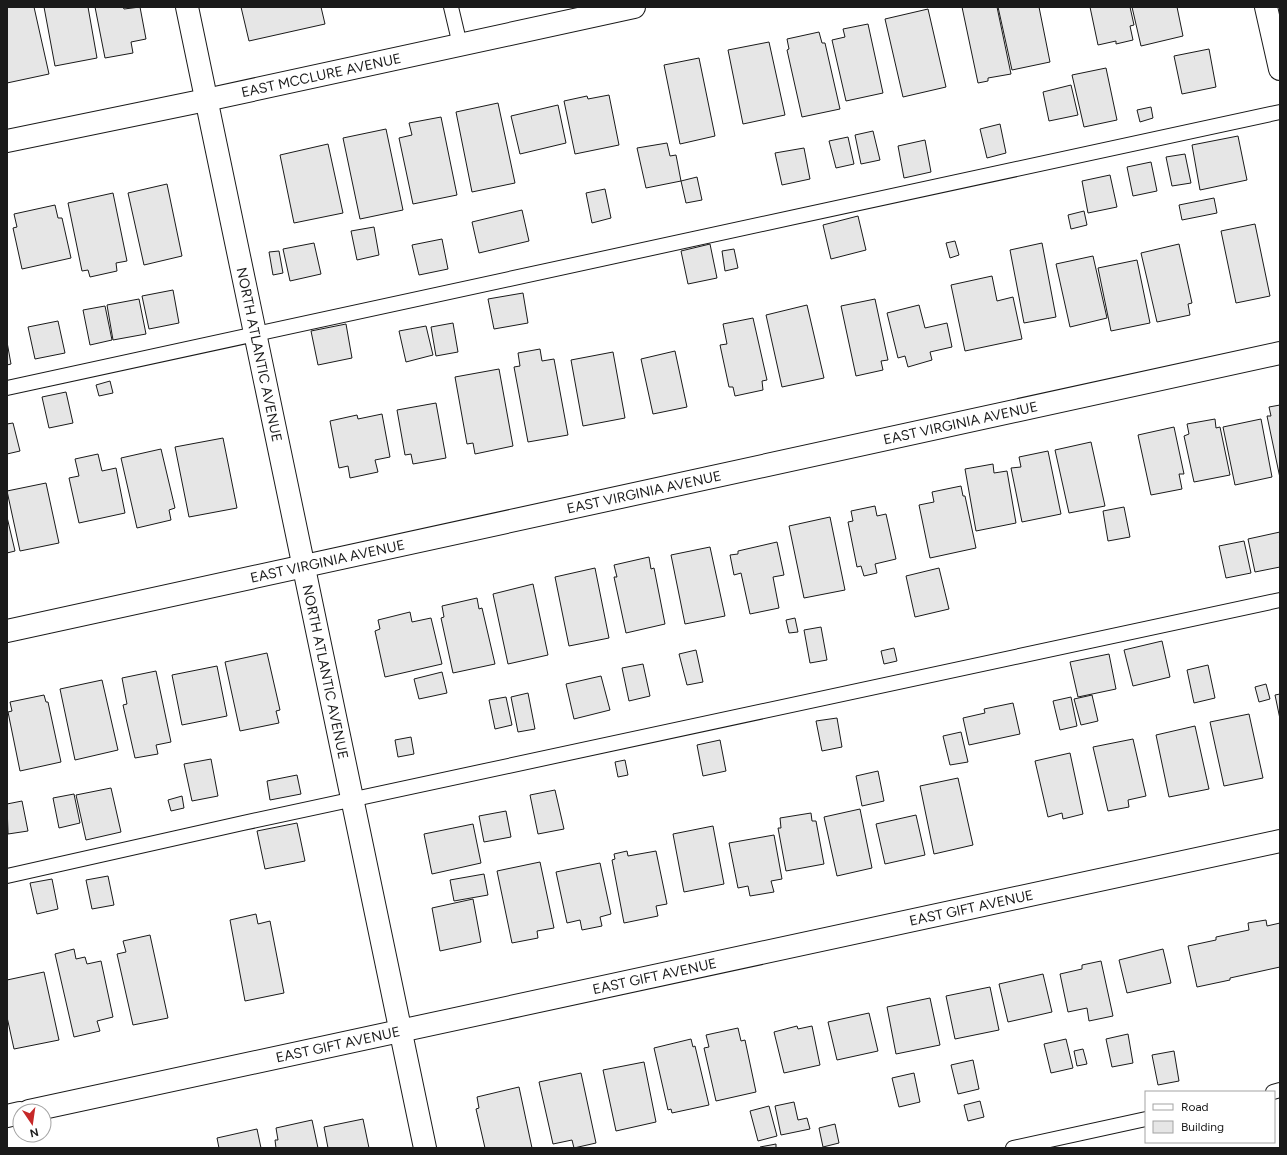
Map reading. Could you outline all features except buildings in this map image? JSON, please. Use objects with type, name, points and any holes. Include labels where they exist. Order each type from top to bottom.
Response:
[{"type":"street","name":"NORTH ATLANTIC AVENUE","points":[[187,7],[302,566],[425,1148]]},
{"type":"street","name":"EAST MCCLURE AVENUE","points":[[7,141],[206,100],[634,7]]},
{"type":"street","points":[[1266,7],[1280,69]]},
{"type":"street","name":"EAST VIRGINIA AVENUE","points":[[7,630],[1280,353]]},
{"type":"street","name":"EAST GIFT AVENUE","points":[[52,1106],[1280,841]]},
{"type":"lane","points":[[451,7],[460,45]]},
{"type":"lane","points":[[7,388],[254,332],[882,199],[1280,112]]},
{"type":"lane","points":[[7,876],[1280,600]]},
{"type":"lane","points":[[1013,1148],[1145,1119]]}]
